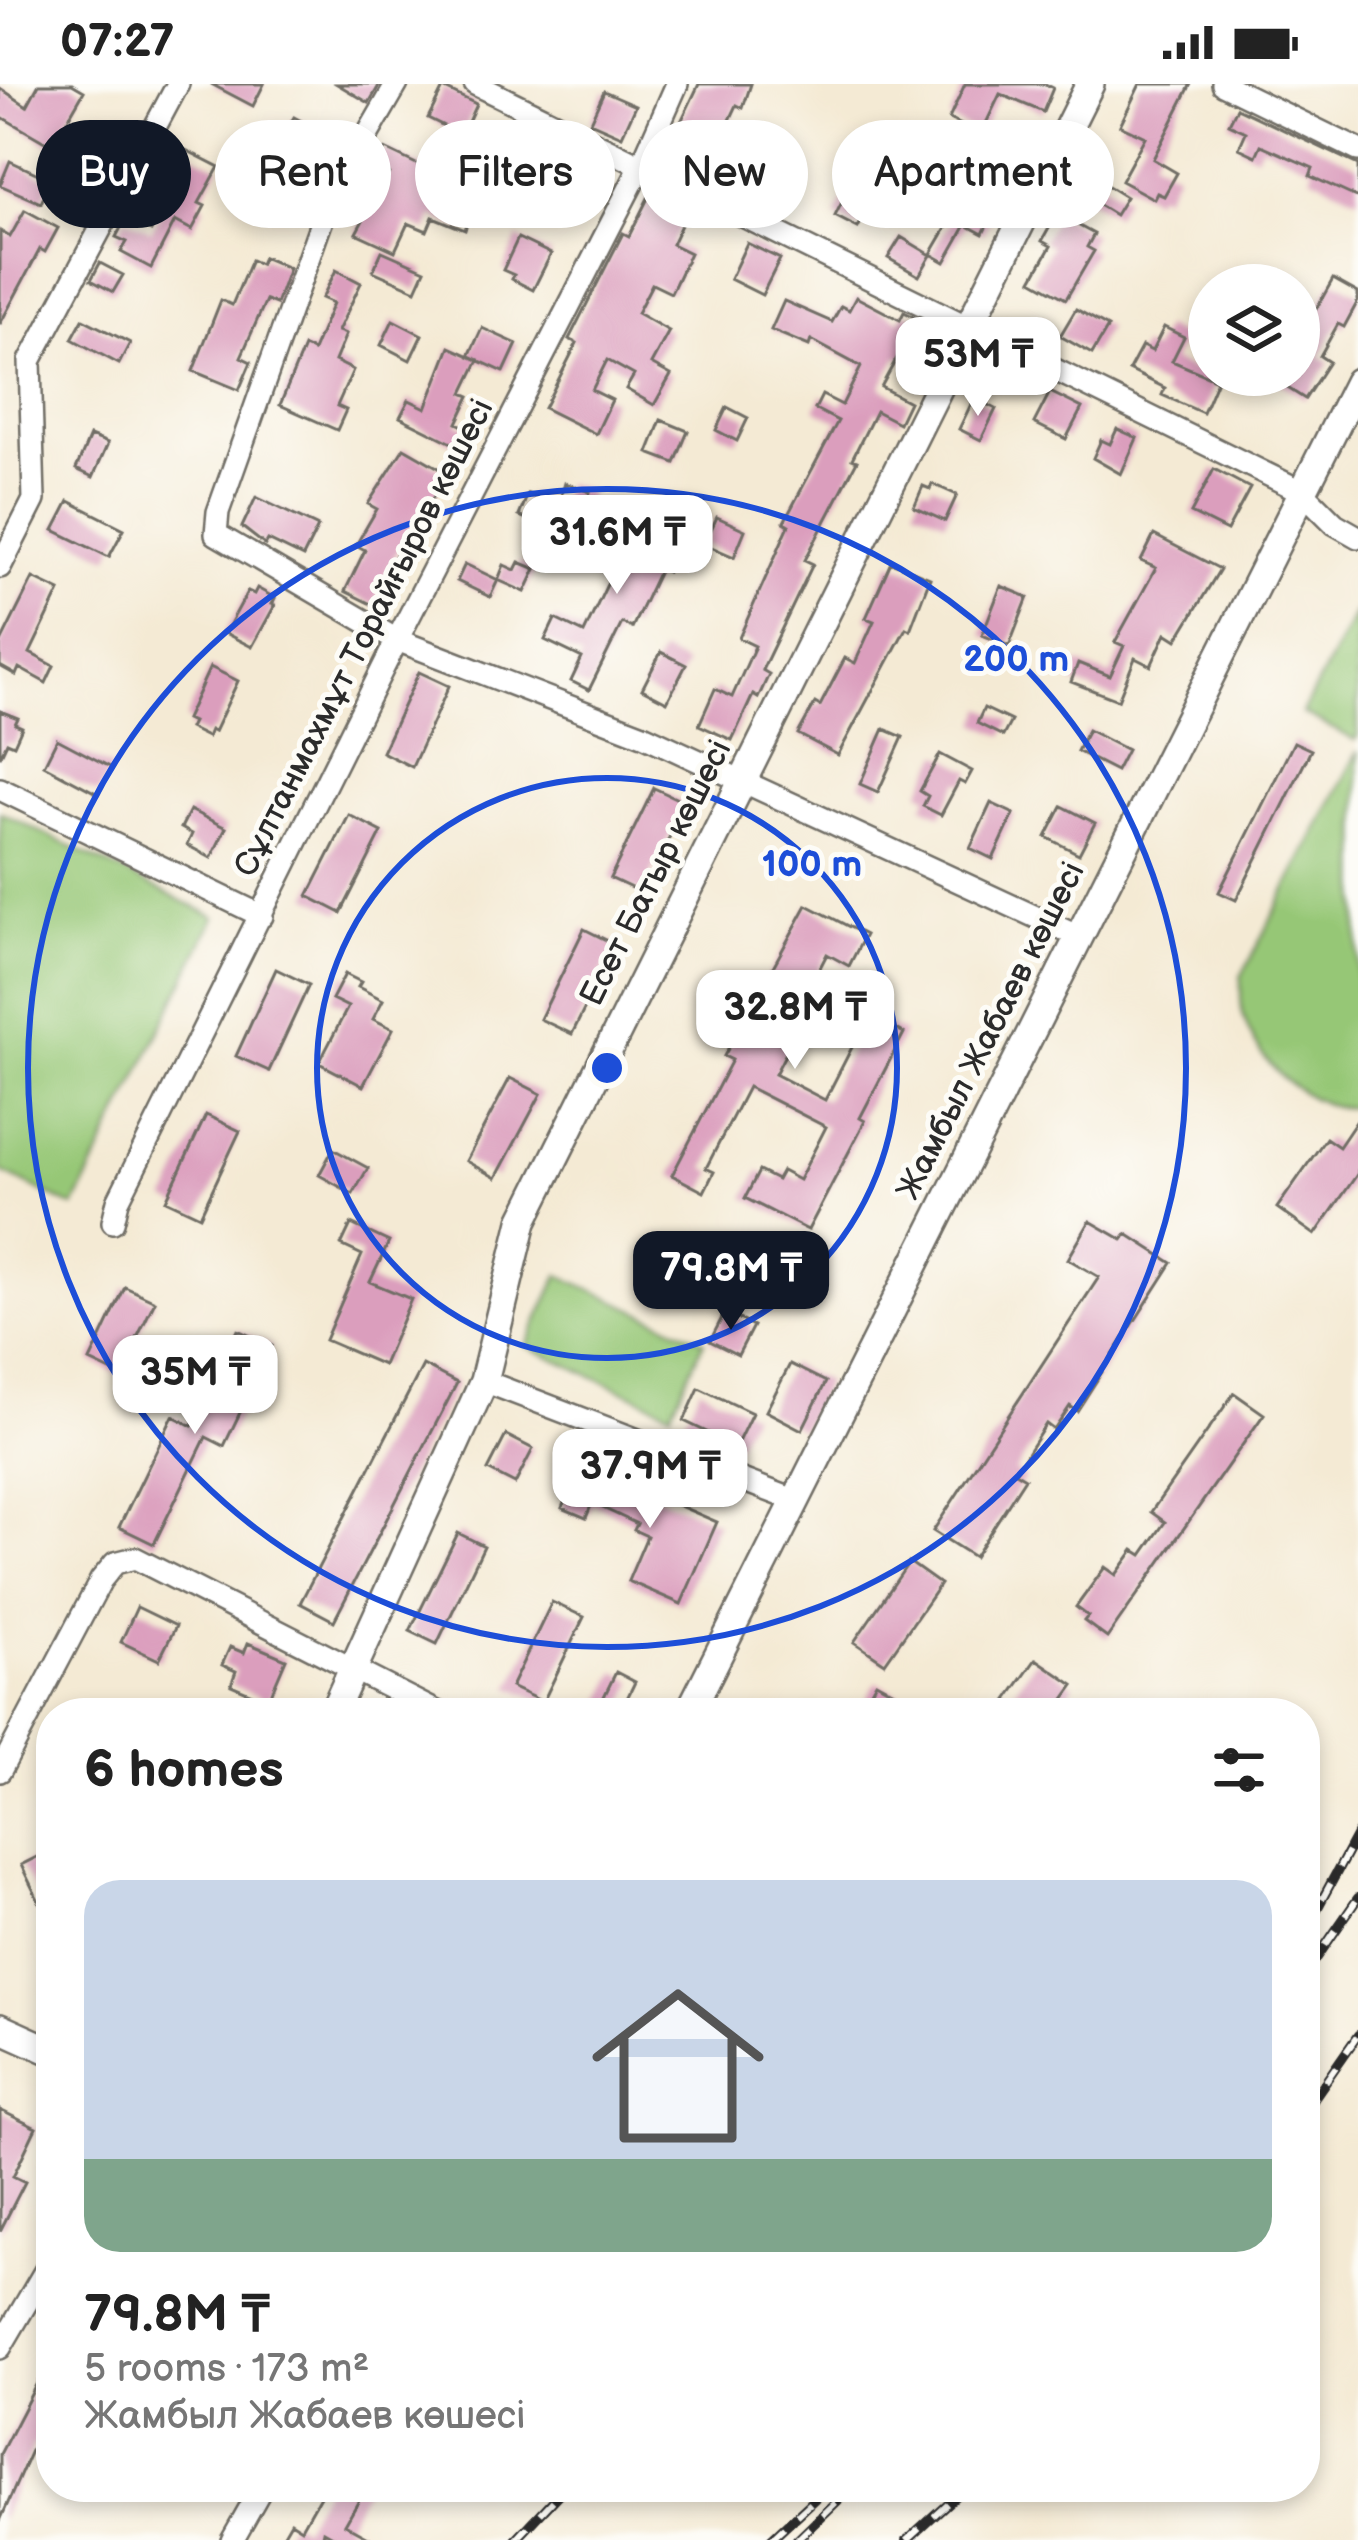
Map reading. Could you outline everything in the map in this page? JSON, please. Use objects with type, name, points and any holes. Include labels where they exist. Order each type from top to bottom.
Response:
[{"type":"street","points":[[0,567],[34,500],[31,361],[178,84]]},
{"type":"street","points":[[397,84],[328,203],[218,512],[216,534],[397,640],[643,735],[1079,937]]},
{"type":"street","points":[[475,84],[639,167]]},
{"type":"street","name":"Сұлтанмахмұт Торайғыров көшесі","points":[[661,120],[677,84]]},
{"type":"street","name":"Есет Батыр көшесі","points":[[339,1698],[484,1382],[523,1221],[1090,84]]},
{"type":"street","points":[[1222,84],[1358,149]]},
{"type":"street","name":"Сұлтанмахмұт Торайғыров көшесі","points":[[113,1222],[118,1201],[397,640],[639,170]]},
{"type":"street","points":[[766,228],[1303,492],[1334,524],[1358,537]]},
{"type":"street","name":"Жамбыл Жабаев көшесі","points":[[696,1698],[1358,382]]},
{"type":"street","points":[[0,789],[262,916]]},
{"type":"street","points":[[484,1382],[794,1500]]},
{"type":"street","points":[[39,1698],[101,1580],[115,1563],[135,1558],[409,1698]]},
{"type":"street","points":[[0,1772],[36,1704]]},
{"type":"street","points":[[0,2028],[36,2044]]},
{"type":"street","points":[[0,2348],[36,2287]]},
{"type":"street","points":[[232,2540],[254,2502]]},
{"type":"green space","points":[[1356,611],[1358,734],[1355,740],[1302,713]]},
{"type":"green space","points":[[1358,751],[1358,1107],[1339,1107],[1303,1093],[1259,1050],[1243,1014],[1241,977]]},
{"type":"green space","points":[[0,812],[215,917],[74,1207],[0,1171]]},
{"type":"green space","points":[[559,1275],[704,1341],[671,1412],[526,1346]]},
{"type":"building","points":[[39,84],[72,84],[84,91],[67,120],[36,120],[36,137],[0,116],[0,88],[27,106]]},
{"type":"building","points":[[211,84],[264,84],[253,106]]},
{"type":"building","points":[[337,84],[380,84],[369,103]]},
{"type":"building","points":[[699,84],[751,84],[743,108],[737,105],[730,120],[682,120]]},
{"type":"building","points":[[965,84],[1045,84],[1053,88],[1043,112],[1000,94],[988,120],[949,119]]},
{"type":"building","points":[[1140,84],[1191,84],[1153,159],[1177,173],[1164,196],[1157,193],[1154,199],[1121,181],[1145,137],[1120,125]]},
{"type":"building","points":[[443,88],[476,104],[469,120],[428,118]]},
{"type":"building","points":[[604,91],[636,105],[622,136],[615,133],[615,120],[591,120]]},
{"type":"building","points":[[1237,108],[1358,165],[1358,198],[1310,176],[1313,168],[1261,145],[1256,156],[1239,148],[1246,132],[1229,124]]},
{"type":"building","points":[[391,152],[415,163],[415,226],[408,223],[395,251],[356,233],[359,228],[391,228]]},
{"type":"building","points":[[191,153],[215,165],[199,203],[205,206],[192,230],[188,228]]},
{"type":"building","points":[[10,161],[36,173],[36,201],[0,185]]},
{"type":"building","points":[[1114,190],[1126,197],[1114,214]]},
{"type":"building","points":[[25,210],[36,216],[36,228],[58,228],[45,252],[40,249],[0,324],[0,231],[10,237]]},
{"type":"building","points":[[639,216],[639,228],[680,228],[672,244],[690,253],[671,293],[652,284],[637,313],[669,331],[651,364],[671,375],[654,405],[626,389],[634,375],[607,360],[592,390],[612,400],[596,434],[544,408],[577,343],[569,339],[623,233],[629,236]]},
{"type":"building","points":[[121,228],[171,228],[151,268],[121,252],[127,242],[116,237]]},
{"type":"building","points":[[946,228],[964,228],[945,262],[931,254]]},
{"type":"building","points":[[1049,228],[1083,228],[1094,234],[1087,247],[1094,251],[1066,299],[1032,280],[1051,246],[1042,241]]},
{"type":"building","points":[[901,237],[931,255],[919,276],[888,258]]},
{"type":"building","points":[[518,238],[551,254],[533,290],[503,270]]},
{"type":"building","points":[[747,243],[780,259],[762,295],[730,279]]},
{"type":"building","points":[[382,251],[425,270],[416,290],[373,271]]},
{"type":"building","points":[[263,257],[289,268],[276,304],[266,300],[241,357],[251,362],[239,390],[193,371],[221,300],[232,305],[251,260],[260,264]]},
{"type":"building","points":[[100,263],[123,275],[113,292],[91,280]]},
{"type":"building","points":[[336,270],[361,283],[338,331],[346,334],[335,361],[353,370],[337,406],[346,410],[337,430],[280,405],[304,347],[313,351],[333,303],[322,298]]},
{"type":"building","points":[[1333,279],[1358,293],[1344,327],[1338,324],[1320,356],[1320,302]]},
{"type":"building","points":[[856,297],[900,320],[904,312],[934,327],[914,365],[898,356],[881,387],[909,402],[899,423],[876,411],[852,459],[857,461],[805,560],[813,564],[762,670],[769,674],[758,698],[753,695],[732,740],[699,725],[715,689],[732,697],[755,646],[739,638],[789,525],[784,522],[838,421],[815,409],[822,395],[842,405],[861,367],[811,340],[809,346],[771,330],[784,301],[832,322],[841,306],[849,310]]},
{"type":"building","points":[[1076,309],[1108,327],[1092,354],[1060,336]]},
{"type":"building","points":[[83,319],[130,343],[119,364],[72,339]]},
{"type":"building","points":[[393,320],[422,335],[410,360],[381,345]]},
{"type":"building","points":[[1164,327],[1184,337],[1172,361],[1188,368],[1188,396],[1210,396],[1203,413],[1162,395],[1165,388],[1129,370],[1142,346],[1152,351]]},
{"type":"building","points":[[482,328],[517,344],[504,372],[469,356]]},
{"type":"building","points":[[450,347],[479,360],[463,393],[470,396],[457,423],[469,429],[460,447],[400,417],[409,400],[426,408]]},
{"type":"building","points":[[1050,392],[1082,408],[1066,439],[1034,423]]},
{"type":"building","points":[[974,398],[996,409],[981,440],[959,429]]},
{"type":"building","points":[[727,407],[748,418],[737,441],[716,430]]},
{"type":"building","points":[[661,420],[688,431],[675,463],[648,453]]},
{"type":"building","points":[[1117,429],[1137,438],[1121,474],[1093,458],[1101,440],[1110,444]]},
{"type":"building","points":[[90,436],[108,443],[93,477],[76,469]]},
{"type":"building","points":[[404,448],[451,475],[415,520],[373,605],[345,591],[365,550],[356,545],[377,509],[368,504]]},
{"type":"building","points":[[1214,469],[1250,488],[1227,531],[1191,513]]},
{"type":"building","points":[[565,483],[590,492],[582,514],[558,506]]},
{"type":"building","points":[[932,484],[957,495],[945,521],[914,507],[923,486],[930,489]]},
{"type":"building","points":[[528,494],[552,504],[544,526],[519,516]]},
{"type":"building","points":[[256,497],[318,527],[303,557],[268,540],[265,545],[242,527]]},
{"type":"building","points":[[69,501],[124,529],[109,557],[54,530]]},
{"type":"building","points":[[631,502],[664,514],[654,540],[676,549],[667,572],[660,569],[632,628],[622,623],[589,690],[571,681],[582,658],[545,640],[555,619],[584,633],[612,574],[619,577],[638,530],[623,524]]},
{"type":"building","points":[[717,517],[745,530],[734,557],[704,544]]},
{"type":"building","points":[[536,535],[558,545],[551,560],[529,550]]},
{"type":"building","points":[[1154,535],[1220,569],[1177,640],[1166,633],[1151,666],[1135,658],[1118,700],[1071,682],[1078,663],[1110,676],[1124,646],[1115,642],[1156,568],[1141,561]]},
{"type":"building","points":[[519,562],[536,569],[525,592],[498,580],[504,565],[515,570]]},
{"type":"building","points":[[891,562],[930,578],[910,630],[906,628],[838,755],[798,734],[815,703],[820,706],[845,658],[855,663],[874,621],[866,618]]},
{"type":"building","points":[[465,564],[498,580],[490,597],[457,581]]},
{"type":"building","points":[[33,578],[60,591],[30,653],[54,666],[46,683],[19,668],[16,675],[0,666],[0,644]]},
{"type":"building","points":[[1001,586],[1028,597],[1009,646],[982,635]]},
{"type":"building","points":[[257,588],[275,598],[275,605],[252,647],[225,633],[248,591],[254,594]]},
{"type":"building","points":[[661,652],[686,665],[667,702],[642,689]]},
{"type":"building","points":[[210,667],[238,681],[214,732],[210,730],[207,737],[189,728],[192,722],[186,719]]},
{"type":"building","points":[[419,672],[449,686],[412,767],[382,752]]},
{"type":"building","points":[[984,708],[1011,721],[1003,736],[977,723]]},
{"type":"building","points":[[0,711],[18,718],[15,724],[22,727],[14,745],[7,742],[0,757]]},
{"type":"building","points":[[884,729],[903,737],[878,792],[860,784]]},
{"type":"building","points":[[1088,730],[1127,750],[1116,771],[1077,751]]},
{"type":"building","points":[[57,739],[112,768],[98,794],[44,765]]},
{"type":"building","points":[[1294,742],[1311,750],[1236,900],[1219,892]]},
{"type":"building","points":[[940,754],[972,771],[965,784],[959,781],[941,815],[923,806],[928,796],[920,791]]},
{"type":"building","points":[[654,788],[686,803],[642,893],[610,878]]},
{"type":"building","points":[[991,803],[1014,814],[993,859],[970,848]]},
{"type":"building","points":[[1062,806],[1095,823],[1079,854],[1046,837]]},
{"type":"building","points":[[190,810],[226,828],[211,858],[187,845],[192,834],[181,828]]},
{"type":"building","points":[[349,815],[382,832],[341,913],[308,896]]},
{"type":"building","points":[[807,905],[865,935],[849,966],[827,954],[811,985],[833,997],[819,1025],[804,1018],[775,1074],[825,1100],[869,1014],[904,1033],[808,1230],[745,1198],[759,1171],[777,1180],[782,1171],[799,1180],[826,1127],[748,1087],[706,1168],[714,1172],[704,1192],[672,1175],[732,1060],[724,1056]]},
{"type":"building","points":[[584,929],[616,945],[572,1034],[540,1019]]},
{"type":"building","points":[[276,969],[309,985],[269,1071],[236,1056]]},
{"type":"building","points":[[345,974],[383,1000],[373,1019],[393,1029],[363,1086],[319,1063],[348,1007],[332,999]]},
{"type":"building","points":[[510,1078],[541,1094],[496,1178],[466,1161]]},
{"type":"building","points":[[206,1115],[240,1131],[200,1216],[166,1200]]},
{"type":"building","points":[[1358,1119],[1358,1173],[1315,1235],[1277,1208],[1326,1138],[1339,1147]]},
{"type":"building","points":[[333,1149],[368,1168],[353,1194],[319,1175]]},
{"type":"building","points":[[1090,1221],[1123,1240],[1127,1234],[1172,1263],[1077,1411],[1070,1406],[1054,1430],[1046,1424],[1015,1472],[1025,1478],[974,1557],[933,1531],[1099,1277],[1068,1259]]},
{"type":"building","points":[[351,1224],[389,1242],[370,1282],[411,1299],[383,1365],[325,1340],[362,1255],[341,1245]]},
{"type":"building","points":[[125,1287],[155,1301],[119,1375],[90,1361]]},
{"type":"building","points":[[725,1312],[753,1326],[738,1355],[710,1341]]},
{"type":"building","points":[[238,1330],[272,1346],[224,1446],[206,1437],[154,1544],[119,1527],[173,1416],[192,1426]]},
{"type":"building","points":[[790,1364],[826,1382],[802,1430],[766,1411]]},
{"type":"building","points":[[423,1365],[457,1383],[334,1621],[300,1603]]},
{"type":"building","points":[[699,1388],[752,1413],[736,1446],[684,1421]]},
{"type":"building","points":[[1234,1393],[1264,1414],[1107,1638],[1084,1621],[1088,1616],[1076,1607],[1105,1567],[1116,1575],[1134,1550],[1142,1555],[1165,1522],[1151,1512]]},
{"type":"building","points":[[506,1435],[533,1449],[515,1484],[488,1470]]},
{"type":"building","points":[[617,1470],[641,1482],[638,1488],[717,1522],[681,1604],[628,1581],[647,1536],[634,1530],[637,1524],[592,1503],[586,1518],[562,1508],[577,1472],[609,1486]]},
{"type":"building","points":[[458,1533],[484,1546],[437,1644],[410,1631]]},
{"type":"building","points":[[909,1562],[940,1584],[885,1663],[854,1642]]},
{"type":"building","points":[[552,1602],[584,1617],[545,1698],[511,1687]]},
{"type":"building","points":[[137,1607],[176,1626],[159,1660],[121,1642]]},
{"type":"building","points":[[248,1643],[286,1659],[269,1698],[231,1685],[236,1671],[222,1665],[230,1647],[244,1653]]},
{"type":"building","points":[[1036,1659],[1074,1685],[1065,1698],[1008,1698]]},
{"type":"building","points":[[616,1672],[635,1682],[627,1698],[603,1698]]},
{"type":"building","points":[[876,1682],[905,1698],[867,1698]]},
{"type":"building","points":[[36,1858],[36,1896],[21,1865]]},
{"type":"building","points":[[0,2110],[36,2128],[13,2176],[25,2182],[0,2231]]},
{"type":"building","points":[[36,2385],[36,2445],[0,2521],[0,2454]]},
{"type":"building","points":[[317,2502],[357,2502],[345,2524],[374,2540],[340,2540],[324,2531],[322,2540],[280,2540],[291,2521],[302,2528]]},
{"type":"railway","points":[[1320,1903],[1358,1833]]},
{"type":"railway","points":[[1320,1953],[1358,1898]]},
{"type":"railway","points":[[1320,2089],[1358,2035]]},
{"type":"railway","points":[[516,2540],[552,2502]]},
{"type":"railway","points":[[771,2540],[812,2502]]},
{"type":"railway","points":[[797,2540],[836,2502]]},
{"type":"railway","points":[[907,2540],[949,2502]]}]
